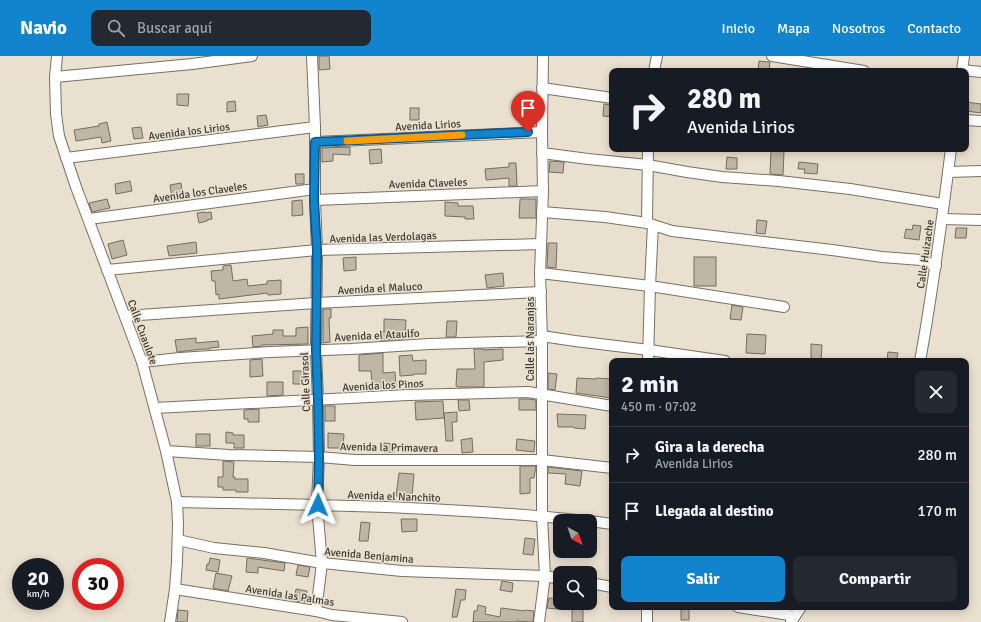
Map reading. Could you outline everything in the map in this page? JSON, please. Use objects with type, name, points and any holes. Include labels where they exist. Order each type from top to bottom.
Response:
[{"type":"street","name":"Calle Cuaulote","points":[[57,56],[55,77],[56,114],[59,136],[88,219],[142,362],[166,451],[177,502],[177,562],[170,622]]},
{"type":"street","points":[[55,77],[192,64],[252,56]]},
{"type":"street","name":"Calle Girasol","points":[[312,56],[315,127],[314,200],[317,250],[316,350],[319,457],[318,505],[322,563],[316,611]]},
{"type":"street","name":"Calle las Naranjas","points":[[538,622],[545,576],[542,516],[542,338],[540,273],[543,56]]},
{"type":"street","points":[[655,68],[657,56]]},
{"type":"street","points":[[772,56],[846,68]]},
{"type":"street","points":[[962,68],[964,56]]},
{"type":"street","points":[[969,71],[981,72]]},
{"type":"street","points":[[542,88],[609,98]]},
{"type":"street","points":[[969,120],[981,120]]},
{"type":"street","name":"Avenida los Lirios","points":[[66,158],[315,127]]},
{"type":"street","name":"Avenida Lirios","points":[[315,142],[542,132]]},
{"type":"street","points":[[648,152],[650,224],[648,358]]},
{"type":"street","name":"Calle Huizache","points":[[921,358],[936,266],[951,152]]},
{"type":"street","points":[[542,154],[648,165],[722,177],[779,180],[850,189],[943,204]]},
{"type":"street","points":[[948,172],[981,171]]},
{"type":"street","name":"Avenida los Claveles","points":[[88,219],[315,189]]},
{"type":"street","name":"Avenida Claveles","points":[[314,200],[542,191]]},
{"type":"street","points":[[542,212],[605,217],[650,224],[672,231],[882,257],[921,260],[936,266]]},
{"type":"street","points":[[942,219],[981,220]]},
{"type":"street","name":"Avenida las Verdolagas","points":[[107,270],[317,250],[541,244]]},
{"type":"street","points":[[540,273],[650,286],[784,307]]},
{"type":"street","name":"Avenida el Maluco","points":[[125,316],[316,303],[541,292]]},
{"type":"street","name":"Avenida el Ataulfo","points":[[142,362],[262,352],[351,349],[542,338],[703,358]]},
{"type":"street","name":"Avenida los Pinos","points":[[155,408],[453,394],[528,392],[609,405]]},
{"type":"street","name":"Avenida la Primavera","points":[[166,451],[229,455],[319,457],[355,460],[542,460],[609,468]]},
{"type":"street","name":"Avenida el Nanchito","points":[[177,502],[406,508],[553,517]]},
{"type":"street","points":[[597,522],[609,524]]},
{"type":"street","name":"Avenida Benjamina","points":[[178,540],[214,548],[264,553],[322,563],[402,571],[545,576],[553,578]]},
{"type":"street","points":[[597,584],[609,586]]},
{"type":"street","name":"Avenida las Palmas","points":[[175,589],[316,611],[331,618],[402,622]]},
{"type":"street","points":[[647,610],[648,622]]},
{"type":"street","points":[[752,610],[793,619],[799,610]]},
{"type":"building","points":[[319,56],[329,56],[330,69],[319,70]]},
{"type":"building","points":[[759,61],[770,62],[769,68],[758,68]]},
{"type":"building","points":[[177,94],[189,94],[188,106],[177,105]]},
{"type":"building","points":[[235,101],[236,111],[227,112],[227,102]]},
{"type":"building","points":[[969,102],[981,104],[981,113],[969,111]]},
{"type":"building","points":[[604,104],[609,105],[609,117],[603,116]]},
{"type":"building","points":[[410,108],[419,108],[419,120],[410,120]]},
{"type":"building","points":[[266,115],[268,125],[258,127],[257,116]]},
{"type":"building","points":[[107,122],[111,141],[102,143],[101,137],[76,141],[74,130],[99,126],[99,124]]},
{"type":"building","points":[[141,127],[143,138],[134,139],[132,128]]},
{"type":"building","points":[[350,147],[350,155],[333,154],[333,161],[322,162],[322,148]]},
{"type":"building","points":[[381,149],[382,163],[370,164],[369,150]]},
{"type":"building","points":[[771,152],[784,152],[783,175],[770,174]]},
{"type":"building","points":[[727,157],[737,158],[737,169],[726,169]]},
{"type":"building","points":[[550,161],[564,162],[563,173],[549,172]]},
{"type":"building","points":[[799,162],[818,164],[817,174],[804,173],[805,169],[798,169]]},
{"type":"building","points":[[509,163],[516,163],[517,186],[509,186],[509,178],[486,180],[485,169],[509,167]]},
{"type":"building","points":[[295,174],[304,174],[304,184],[296,184]]},
{"type":"building","points":[[130,181],[132,191],[116,194],[115,184]]},
{"type":"building","points":[[181,183],[183,196],[172,198],[170,185]]},
{"type":"building","points":[[107,199],[110,208],[92,212],[89,203]]},
{"type":"building","points":[[520,199],[536,199],[536,218],[519,218]]},
{"type":"building","points":[[302,200],[303,215],[292,216],[292,201]]},
{"type":"building","points":[[445,202],[458,203],[458,206],[473,206],[474,219],[445,216]]},
{"type":"building","points":[[211,212],[212,219],[199,223],[197,213]]},
{"type":"building","points":[[757,220],[767,221],[765,234],[756,233]]},
{"type":"building","points":[[913,225],[921,226],[919,240],[904,238],[906,229],[912,230]]},
{"type":"building","points":[[956,228],[967,228],[966,238],[955,238]]},
{"type":"building","points":[[433,233],[433,240],[419,241],[419,234]]},
{"type":"building","points":[[123,240],[127,255],[112,259],[108,244]]},
{"type":"building","points":[[196,242],[197,253],[169,256],[167,246]]},
{"type":"building","points":[[548,243],[557,243],[556,268],[547,267]]},
{"type":"building","points":[[356,257],[356,270],[344,271],[343,258]]},
{"type":"building","points":[[694,257],[716,257],[716,286],[694,286]]},
{"type":"building","points":[[231,265],[233,281],[247,279],[248,286],[267,284],[267,281],[281,280],[281,294],[268,295],[267,293],[219,299],[219,294],[216,295],[215,281],[212,281],[211,271],[223,270],[223,266]]},
{"type":"building","points":[[503,273],[504,286],[487,288],[485,275]]},
{"type":"building","points":[[732,305],[743,307],[741,320],[730,319]]},
{"type":"building","points":[[323,309],[331,309],[331,318],[329,318],[330,342],[323,343]]},
{"type":"building","points":[[384,319],[406,320],[405,339],[380,340],[380,331],[384,332]]},
{"type":"building","points":[[447,321],[457,321],[456,337],[446,337]]},
{"type":"building","points":[[308,327],[308,344],[262,345],[253,347],[252,336],[273,334],[273,330],[283,330],[283,336],[296,336],[296,328]]},
{"type":"building","points":[[747,334],[766,335],[765,354],[746,353]]},
{"type":"building","points":[[196,338],[196,343],[218,341],[219,347],[177,352],[175,340]]},
{"type":"building","points":[[811,344],[822,345],[821,358],[811,358]]},
{"type":"building","points":[[474,349],[503,349],[503,360],[484,362],[484,387],[458,387],[456,386],[457,369],[475,369]]},
{"type":"building","points":[[888,352],[898,353],[897,358],[887,358]]},
{"type":"building","points":[[383,353],[383,373],[395,372],[396,387],[372,388],[371,371],[359,371],[359,355]]},
{"type":"building","points":[[412,355],[413,361],[426,360],[426,374],[400,376],[399,356]]},
{"type":"building","points":[[262,359],[263,376],[250,377],[250,360]]},
{"type":"building","points":[[293,371],[307,371],[307,379],[301,379],[301,384],[293,384]]},
{"type":"building","points":[[548,373],[557,374],[555,390],[548,389]]},
{"type":"building","points":[[577,378],[609,379],[609,398],[576,393]]},
{"type":"building","points":[[267,382],[283,382],[283,395],[267,396]]},
{"type":"building","points":[[519,399],[536,400],[536,410],[519,410]]},
{"type":"building","points":[[458,400],[469,400],[470,410],[459,411]]},
{"type":"building","points":[[443,401],[444,418],[416,420],[415,402]]},
{"type":"building","points":[[325,406],[335,406],[335,421],[325,421]]},
{"type":"building","points":[[259,409],[259,422],[248,422],[248,419],[244,419],[244,410]]},
{"type":"building","points":[[457,412],[457,422],[452,422],[453,441],[446,441],[444,413]]},
{"type":"building","points":[[557,414],[586,415],[585,429],[558,427]]},
{"type":"building","points":[[226,432],[233,433],[233,435],[244,435],[244,448],[234,448],[234,443],[226,443]]},
{"type":"building","points":[[328,433],[344,434],[343,448],[328,448]]},
{"type":"building","points":[[196,434],[210,434],[210,446],[196,446]]},
{"type":"building","points":[[472,438],[473,452],[462,453],[461,440]]},
{"type":"building","points":[[517,439],[535,441],[534,452],[516,450]]},
{"type":"building","points":[[384,443],[394,444],[394,452],[384,452]]},
{"type":"building","points":[[223,461],[234,462],[233,477],[235,477],[235,479],[248,479],[248,492],[223,490],[223,487],[218,487],[218,477],[223,477]]},
{"type":"building","points":[[520,466],[536,466],[534,478],[530,478],[530,493],[520,494]]},
{"type":"building","points":[[548,467],[582,471],[580,486],[565,484],[566,474],[548,473]]},
{"type":"building","points":[[399,473],[414,474],[412,497],[396,496]]},
{"type":"building","points":[[401,519],[417,519],[417,531],[402,532]]},
{"type":"building","points":[[361,522],[370,523],[368,541],[359,541]]},
{"type":"building","points":[[525,538],[535,539],[533,555],[523,554]]},
{"type":"building","points":[[210,558],[220,560],[218,572],[206,570]]},
{"type":"building","points":[[247,558],[285,563],[284,571],[258,567],[258,573],[246,572]]},
{"type":"building","points":[[298,565],[310,567],[308,577],[296,575]]},
{"type":"building","points":[[216,573],[232,576],[228,591],[213,588]]},
{"type":"building","points":[[502,581],[513,583],[512,592],[500,590]]},
{"type":"building","points":[[296,589],[307,591],[305,602],[294,601]]},
{"type":"building","points":[[456,589],[466,590],[465,600],[461,600],[457,617],[452,617]]},
{"type":"building","points":[[549,598],[553,598],[553,609],[547,608]]},
{"type":"building","points":[[478,605],[486,607],[485,614],[500,617],[501,608],[534,611],[533,622],[473,622],[474,611],[477,611]]},
{"type":"building","points":[[178,610],[188,611],[187,622],[177,622]]},
{"type":"building","points":[[572,610],[583,610],[583,622],[572,622]]},
{"type":"building","points":[[681,610],[689,610],[689,620],[681,620]]},
{"type":"slow traffic","points":[[347,141],[462,135]]},
{"type":"route","points":[[318,505],[319,457],[316,350],[317,250],[314,200],[315,142],[528,132]]}]
